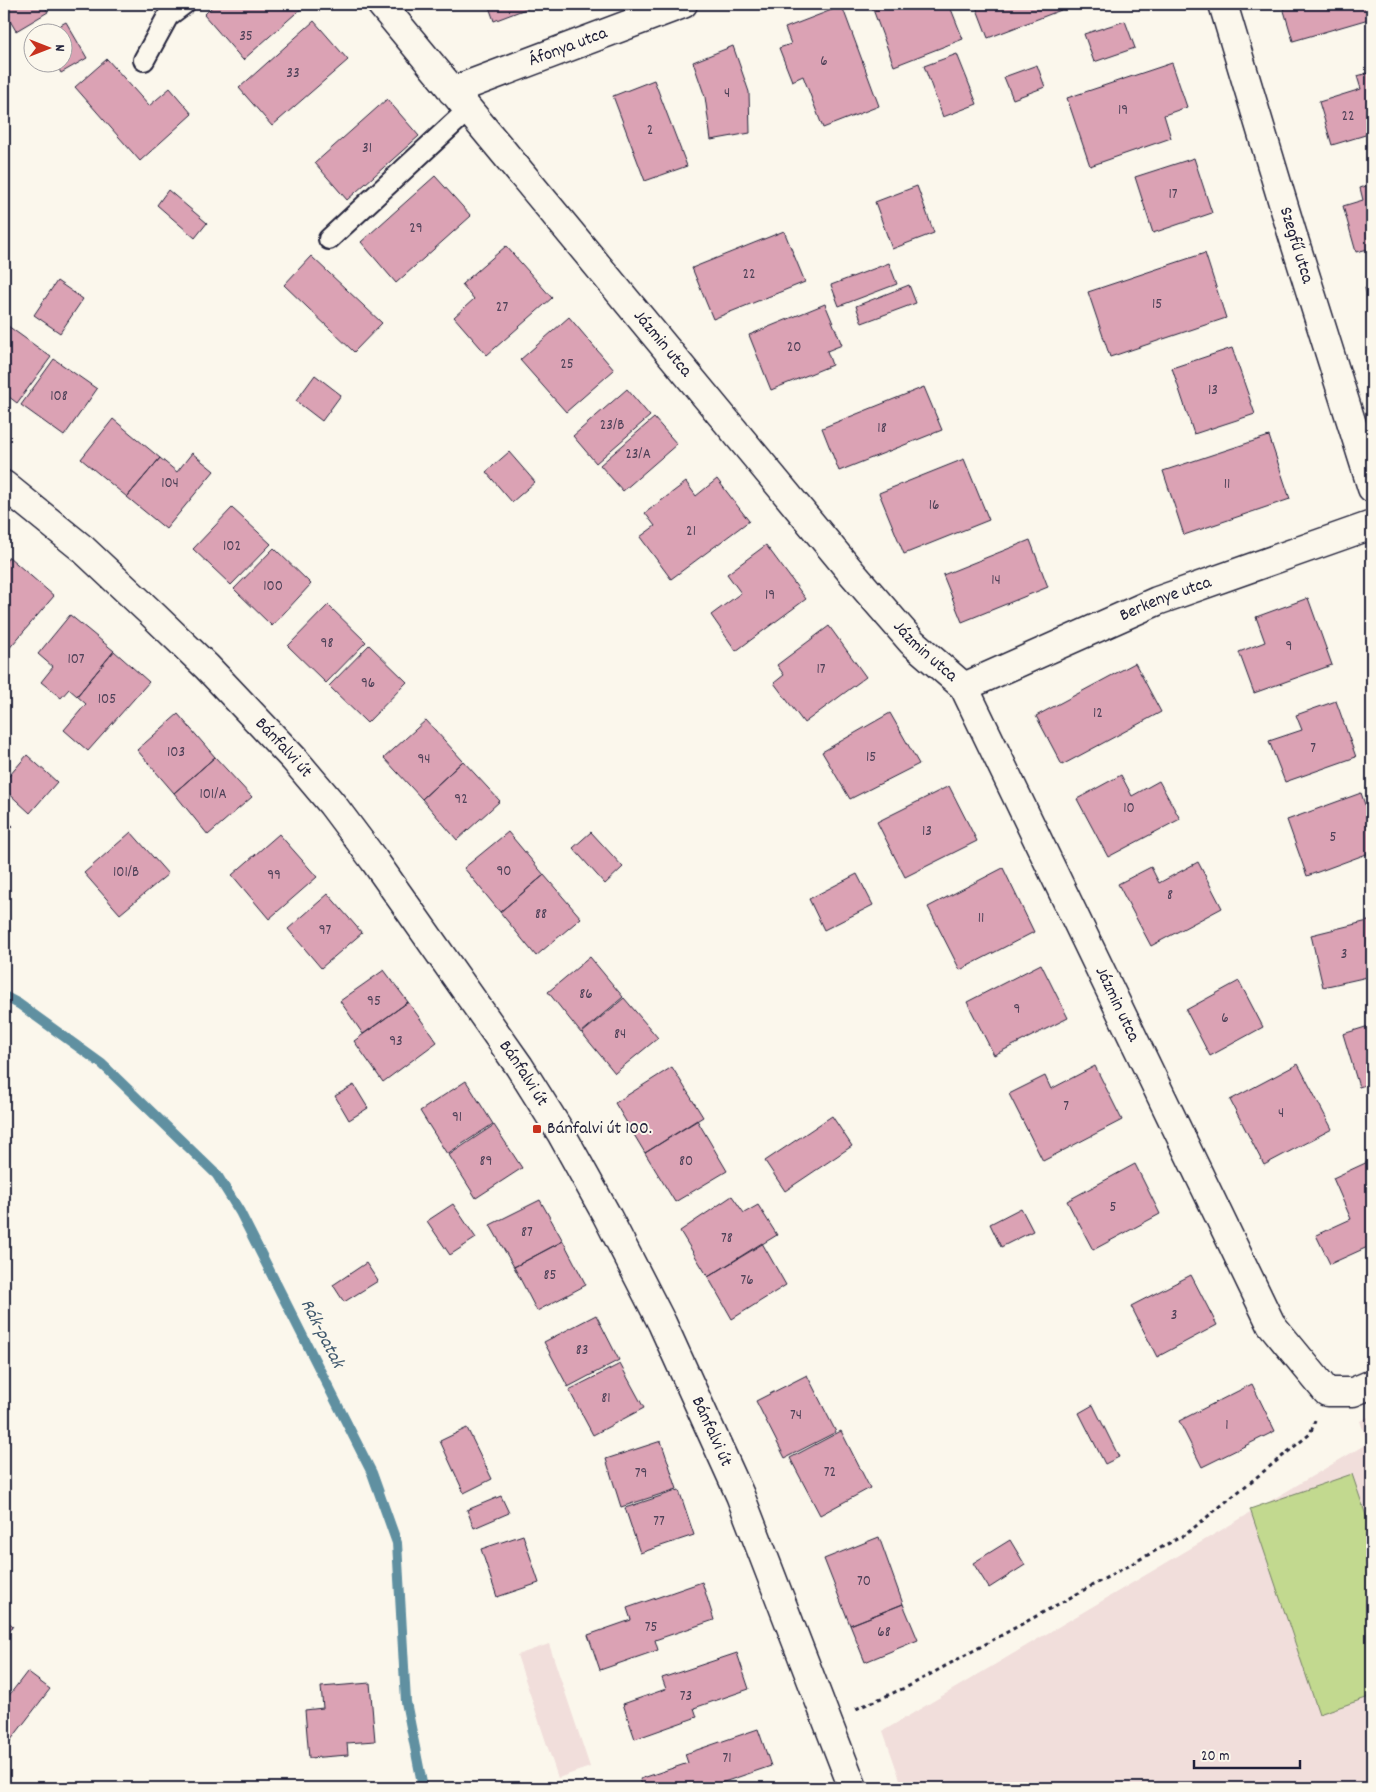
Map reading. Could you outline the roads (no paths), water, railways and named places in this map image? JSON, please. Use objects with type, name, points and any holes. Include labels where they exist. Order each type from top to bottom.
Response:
[{"type":"street","name":"Jázmin utca","points":[[381,4],[852,573],[912,642],[964,687],[1270,1324],[1327,1392],[1353,1392],[1372,1384]]},
{"type":"street","name":"Áfonya utca","points":[[460,101],[683,4]]},
{"type":"street","name":"Szegfű utca","points":[[1223,4],[1372,488]]},
{"type":"street","name":"Bánfalvi út","points":[[4,485],[83,550],[149,611],[207,667],[294,759],[332,804],[374,860],[518,1066],[561,1133],[606,1214],[662,1323],[740,1495],[853,1788]]},
{"type":"street","name":"Berkenye utca","points":[[964,687],[1156,602],[1372,525]]},
{"type":"lane","points":[[144,60],[168,16],[184,4]]},
{"type":"lane","points":[[329,239],[460,101]]},
{"type":"waterway","name":"Rák-patak","points":[[4,996],[19,1004],[102,1064],[217,1175],[240,1212],[372,1473],[397,1543],[406,1702],[423,1788]]},
{"type":"place","name":"Bánfalvi út 100.","points":[[537,1129]]}]
